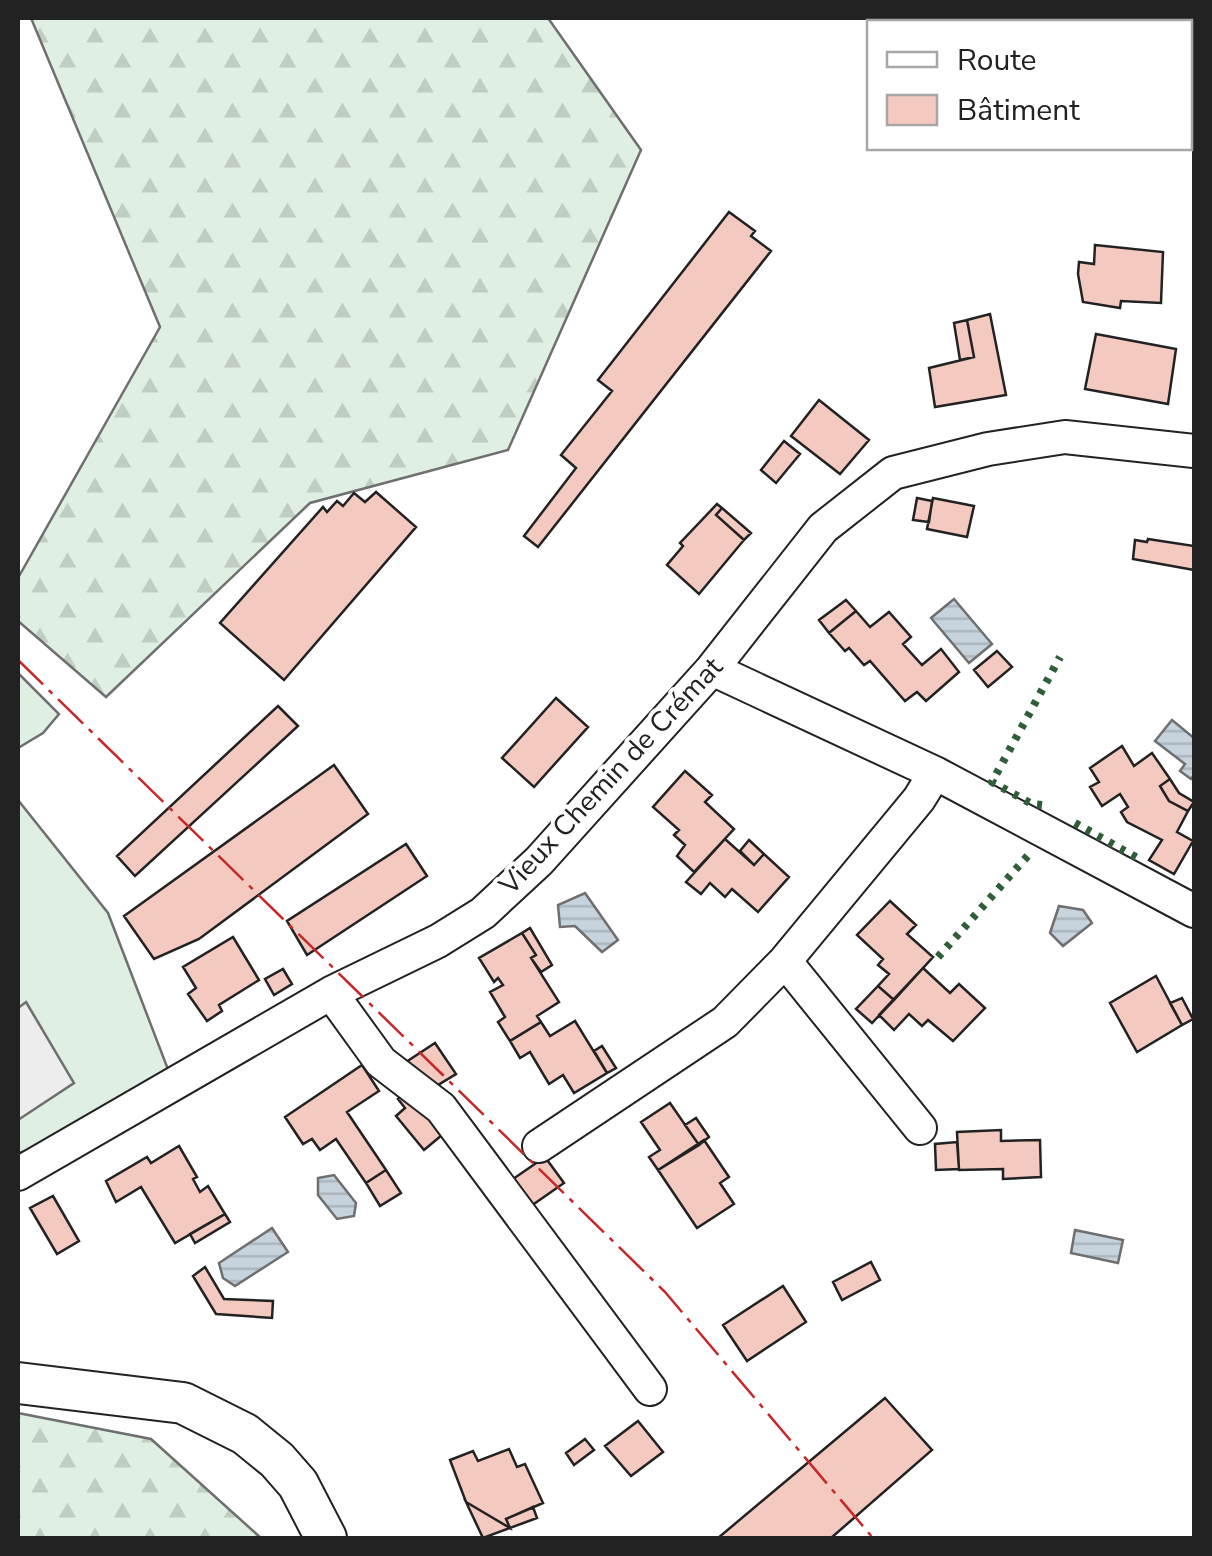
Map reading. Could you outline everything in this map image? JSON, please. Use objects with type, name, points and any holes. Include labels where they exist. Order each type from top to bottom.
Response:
[{"type":"street","name":"Vieux Chemin de Crémat","points":[[18,1174],[331,993],[438,941],[484,913],[539,861],[712,669],[823,528],[893,473],[988,448],[1065,437],[1194,451]]},
{"type":"street","points":[[712,669],[934,773],[1194,911]]},
{"type":"street","points":[[539,1146],[725,1022],[786,960],[919,799],[934,773]]},
{"type":"street","points":[[786,960],[920,1128]]},
{"type":"street","points":[[331,993],[381,1062],[441,1108],[650,1389]]},
{"type":"street","points":[[18,1383],[182,1404],[245,1434],[278,1460],[298,1484],[326,1538]]},
{"type":"green space","points":[[31,18],[548,18],[641,150],[508,450],[310,503],[106,697],[18,621],[18,578],[160,327]]},
{"type":"green space","points":[[18,673],[59,714],[43,733],[18,748]]},
{"type":"green space","points":[[18,800],[108,913],[169,1072],[30,1150],[18,1153]]},
{"type":"green space","points":[[18,1413],[151,1439],[261,1538],[18,1538]]},
{"type":"shaded area","points":[[954,599],[992,644],[969,663],[931,618]]},
{"type":"shaded area","points":[[1172,720],[1194,738],[1191,779],[1180,771],[1185,764],[1155,741]]},
{"type":"shaded area","points":[[585,893],[618,940],[602,952],[575,926],[560,927],[558,905]]},
{"type":"shaded area","points":[[1059,906],[1083,910],[1092,923],[1063,946],[1050,933]]},
{"type":"shaded area","points":[[26,1002],[74,1083],[18,1120],[18,1008]]},
{"type":"shaded area","points":[[334,1175],[356,1203],[354,1216],[337,1219],[318,1195],[318,1178]]},
{"type":"shaded area","points":[[272,1228],[288,1252],[235,1286],[223,1278],[219,1263]]},
{"type":"shaded area","points":[[1075,1230],[1123,1240],[1118,1263],[1071,1253]]},
{"type":"building","points":[[729,212],[755,231],[751,236],[771,251],[538,547],[524,536],[576,468],[561,455],[612,391],[598,380]]},
{"type":"building","points":[[1095,245],[1163,252],[1161,303],[1121,301],[1120,308],[1083,302],[1079,262],[1094,264]]},
{"type":"building","points":[[990,314],[1006,395],[935,407],[929,368],[974,357],[967,320]]},
{"type":"building","points":[[967,320],[974,357],[960,360],[954,323]]},
{"type":"building","points":[[1096,334],[1176,349],[1168,404],[1085,389]]},
{"type":"building","points":[[819,400],[869,440],[840,474],[791,436]]},
{"type":"building","points":[[784,441],[800,454],[776,483],[761,470]]},
{"type":"building","points":[[376,492],[416,527],[284,680],[220,623],[323,507],[327,512],[337,501],[343,506],[354,493],[365,502]]},
{"type":"building","points":[[917,498],[932,501],[929,522],[913,520]]},
{"type":"building","points":[[933,498],[974,506],[967,537],[927,529]]},
{"type":"building","points":[[717,504],[722,508],[716,515],[744,540],[699,594],[667,565],[683,546],[680,543]]},
{"type":"building","points":[[722,508],[751,533],[744,540],[716,515]]},
{"type":"building","points":[[1135,540],[1194,546],[1194,570],[1133,559]]},
{"type":"building","points":[[846,600],[856,611],[829,633],[819,620]]},
{"type":"building","points":[[856,611],[870,627],[889,612],[911,637],[903,644],[922,665],[941,649],[959,672],[926,701],[917,692],[905,701],[870,661],[864,665],[829,633]]},
{"type":"building","points":[[997,651],[1012,667],[988,687],[974,670]]},
{"type":"building","points":[[556,698],[588,727],[534,787],[502,758]]},
{"type":"building","points":[[278,706],[298,726],[135,876],[117,856]]},
{"type":"building","points":[[1122,746],[1134,766],[1152,753],[1170,779],[1160,786],[1169,801],[1188,811],[1177,832],[1193,841],[1174,874],[1149,860],[1162,840],[1127,822],[1121,812],[1128,807],[1120,794],[1102,806],[1090,787],[1099,782],[1090,768]]},
{"type":"building","points":[[334,765],[368,814],[199,939],[154,959],[124,916]]},
{"type":"building","points":[[685,771],[712,795],[705,802],[734,829],[694,872],[677,856],[685,845],[674,835],[679,830],[653,807]]},
{"type":"building","points":[[1170,779],[1179,793],[1194,802],[1188,811],[1169,801],[1160,786]]},
{"type":"building","points":[[725,839],[754,865],[764,854],[789,877],[758,912],[732,889],[725,897],[710,883],[701,894],[686,882]]},
{"type":"building","points":[[749,840],[764,854],[754,865],[740,851]]},
{"type":"building","points":[[406,844],[427,876],[307,955],[287,921]]},
{"type":"building","points":[[890,901],[916,925],[907,934],[933,957],[894,1000],[878,986],[889,974],[878,965],[883,959],[857,935]]},
{"type":"building","points":[[530,928],[552,965],[541,972],[522,933]]},
{"type":"building","points":[[522,933],[536,955],[531,958],[559,1002],[537,1016],[541,1022],[510,1041],[498,1022],[505,1017],[490,992],[503,985],[498,978],[494,982],[479,958]]},
{"type":"building","points":[[233,937],[259,980],[219,1005],[222,1011],[207,1021],[188,994],[196,988],[183,967]]},
{"type":"building","points":[[923,968],[950,993],[959,984],[985,1008],[953,1041],[928,1020],[922,1026],[909,1014],[894,1030],[879,1015]]},
{"type":"building","points":[[283,969],[292,984],[274,995],[265,979]]},
{"type":"building","points":[[1156,976],[1182,1025],[1137,1052],[1110,1003]]},
{"type":"building","points":[[878,986],[894,1000],[872,1023],[856,1009]]},
{"type":"building","points":[[1182,998],[1193,1019],[1182,1025],[1170,1003]]},
{"type":"building","points":[[575,1021],[607,1073],[574,1093],[563,1075],[549,1084],[530,1052],[520,1058],[510,1041],[541,1022],[550,1036]]},
{"type":"building","points":[[435,1043],[456,1074],[428,1091],[406,1062]]},
{"type":"building","points":[[602,1046],[616,1068],[607,1073],[594,1051]]},
{"type":"building","points":[[362,1065],[379,1091],[347,1112],[386,1170],[366,1183],[336,1139],[320,1150],[312,1139],[303,1144],[285,1117]]},
{"type":"building","points":[[407,1092],[442,1135],[424,1150],[396,1116],[405,1108],[398,1099]]},
{"type":"building","points":[[670,1103],[699,1145],[658,1170],[649,1157],[660,1150],[641,1122]]},
{"type":"building","points":[[696,1118],[709,1137],[699,1145],[685,1125]]},
{"type":"building","points":[[1001,1130],[1001,1141],[1040,1140],[1041,1177],[1003,1179],[1003,1169],[959,1170],[957,1132]]},
{"type":"building","points":[[704,1140],[729,1177],[720,1183],[734,1204],[697,1228],[658,1170]]},
{"type":"building","points":[[957,1142],[959,1169],[936,1170],[935,1144]]},
{"type":"building","points":[[179,1146],[197,1177],[193,1179],[200,1192],[208,1186],[225,1214],[175,1243],[141,1187],[116,1202],[106,1181],[147,1157],[151,1163]]},
{"type":"building","points":[[545,1157],[564,1183],[531,1206],[513,1179]]},
{"type":"building","points":[[386,1170],[401,1193],[380,1206],[366,1183]]},
{"type":"building","points":[[53,1196],[79,1241],[57,1254],[30,1208]]},
{"type":"building","points":[[225,1214],[230,1222],[195,1243],[190,1234]]},
{"type":"building","points":[[871,1262],[880,1280],[842,1300],[833,1282]]},
{"type":"building","points":[[205,1267],[224,1299],[273,1301],[272,1318],[216,1314],[193,1276]]},
{"type":"building","points":[[783,1286],[806,1322],[747,1361],[723,1325]]},
{"type":"building","points":[[885,1398],[932,1450],[831,1538],[718,1538]]},
{"type":"building","points":[[638,1421],[663,1452],[631,1476],[605,1446]]},
{"type":"building","points":[[585,1439],[594,1450],[574,1465],[566,1453]]},
{"type":"building","points":[[509,1449],[517,1467],[525,1464],[543,1503],[506,1519],[510,1528],[466,1502],[450,1460],[473,1451],[478,1461]]},
{"type":"building","points":[[466,1502],[510,1528],[483,1538]]},
{"type":"building","points":[[533,1507],[537,1518],[510,1528],[506,1519]]},
{"type":"hedge","points":[[1042,805],[1032,804],[992,782],[1060,657]]},
{"type":"hedge","points":[[1075,823],[1141,860]]},
{"type":"hedge","points":[[938,957],[1032,851]]},
{"type":"power","points":[[18,660],[665,1292],[873,1538]]}]
